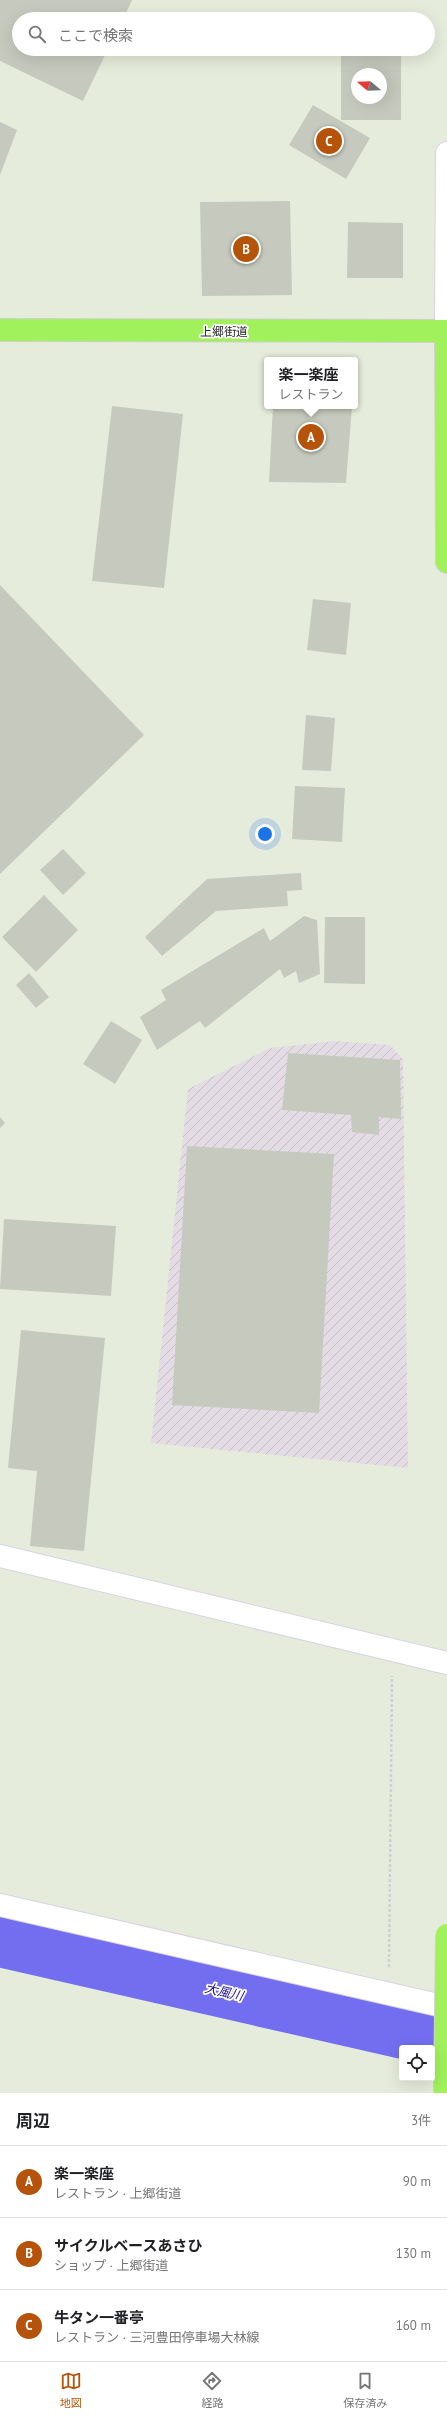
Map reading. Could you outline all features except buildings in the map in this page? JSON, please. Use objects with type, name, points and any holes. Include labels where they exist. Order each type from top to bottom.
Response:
[{"type":"main road","name":"上郷街道","points":[[0,330],[446,332]]},
{"type":"main road","points":[[446,332],[447,562]]},
{"type":"main road","points":[[445,2093],[447,1935]]},
{"type":"street","points":[[446,332],[447,153]]},
{"type":"street","points":[[0,1556],[447,1663]]},
{"type":"street","points":[[0,1905],[447,2007]]},
{"type":"path","points":[[389,1993],[393,1651]]},
{"type":"shaded area","points":[[334,1041],[390,1045],[403,1059],[408,1468],[151,1443],[188,1089],[270,1048]]},
{"type":"waterway","name":"大風川","points":[[0,1941],[447,2043]]},
{"type":"place","name":"牛タン一番亭","points":[[329,141]]},
{"type":"place","name":"サイクルベースあさひ","points":[[246,249]]},
{"type":"place","name":"楽一楽座","points":[[311,437]]}]
